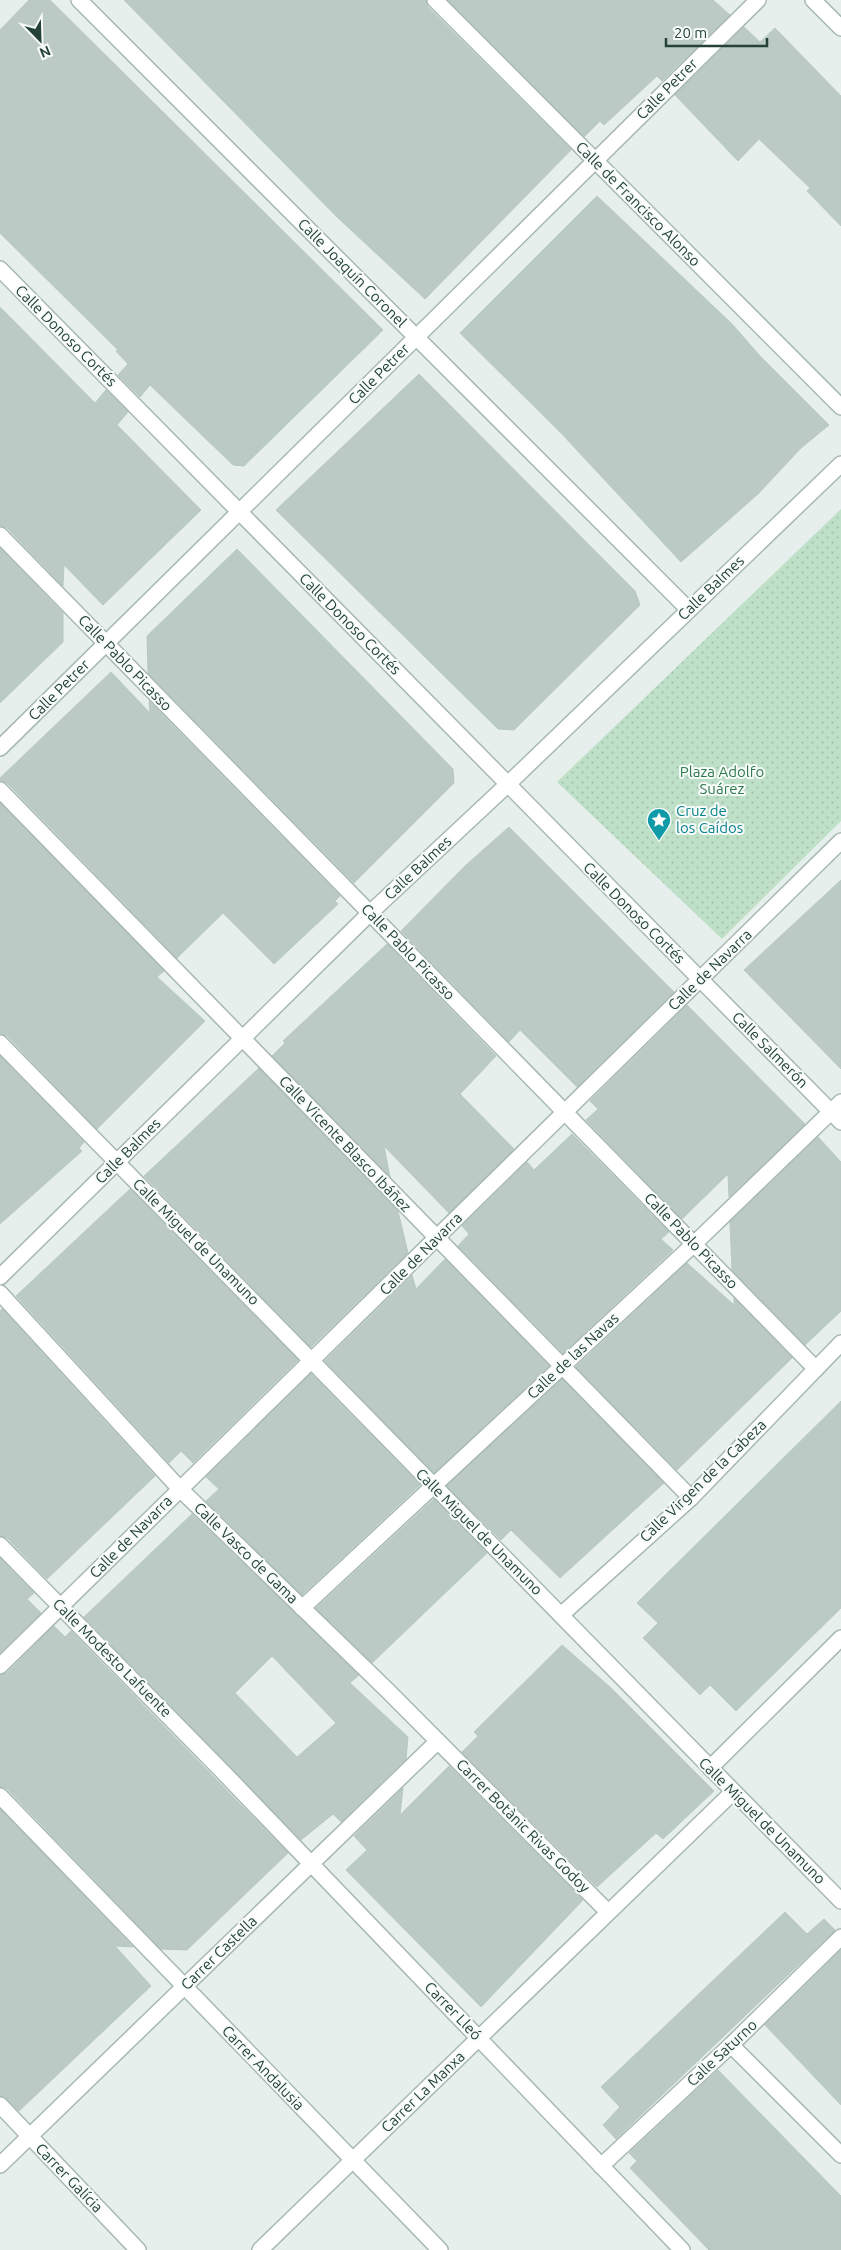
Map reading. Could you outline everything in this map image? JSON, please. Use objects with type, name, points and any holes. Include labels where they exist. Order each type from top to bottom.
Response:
[{"type":"street","name":"Calle Joaquín Coronel","points":[[79,0],[688,609]]},
{"type":"street","name":"Calle de Francisco Alonso","points":[[435,0],[841,407]]},
{"type":"street","name":"Calle Petrer","points":[[0,748],[758,0]]},
{"type":"street","points":[[813,0],[841,28]]},
{"type":"street","name":"Calle Donoso Cortés","points":[[0,269],[700,979]]},
{"type":"street","name":"Calle Balmes","points":[[0,1277],[370,913],[508,784],[841,464]]},
{"type":"street","name":"Calle Pablo Picasso","points":[[0,535],[816,1369]]},
{"type":"street","name":"Calle Vicente Blasco Ibáñez","points":[[0,790],[691,1498]]},
{"type":"street","name":"Calle de Navarra","points":[[0,1666],[700,979],[839,847]]},
{"type":"street","name":"Calle Salmerón","points":[[700,979],[837,1111]]},
{"type":"street","name":"Calle Miguel de Unamuno","points":[[0,1043],[841,1901]]},
{"type":"street","name":"Calle de las Navas","points":[[302,1608],[432,1485],[837,1111]]},
{"type":"street","name":"Calle Vasco de Gama","points":[[0,1294],[180,1489],[438,1740]]},
{"type":"street","name":"Calle Virgen de la Cabeza","points":[[561,1615],[691,1498],[841,1344]]},
{"type":"street","name":"Calle Modesto Lafuente","points":[[0,1545],[223,1772]]},
{"type":"street","points":[[710,1768],[841,1638]]},
{"type":"street","name":"Carrer Castella","points":[[0,2165],[438,1740]]},
{"type":"street","name":"Carrer Botànic Rivas Godoy","points":[[438,1740],[608,1912]]},
{"type":"street","name":"Carrer Lleó","points":[[223,1772],[682,2250]]},
{"type":"street","name":"Carrer La Manxa","points":[[260,2250],[733,1792]]},
{"type":"street","name":"Carrer Andalusia","points":[[0,1796],[440,2250]]},
{"type":"street","name":"Calle Saturno","points":[[601,2166],[731,2045],[841,1937]]},
{"type":"street","points":[[731,2045],[841,2155]]},
{"type":"street","name":"Carrer Galícia","points":[[0,2105],[138,2250]]},
{"type":"green space","name":"Plaza Adolfo Suárez","points":[[841,509],[841,821],[722,939],[557,782]]},
{"type":"building","points":[[29,0],[50,0],[383,330],[244,466],[233,465],[150,385],[140,397],[118,375],[128,364],[116,351],[118,350],[0,233],[0,30]]},
{"type":"building","points":[[124,0],[426,0],[428,7],[571,150],[425,299],[336,216]]},
{"type":"building","points":[[448,0],[713,0],[730,15],[662,81],[657,76],[604,125],[600,121],[584,137]]},
{"type":"building","points":[[744,27],[760,42],[775,28],[841,96],[841,226],[807,191],[810,188],[759,139],[738,161],[675,95]]},
{"type":"building","points":[[597,196],[732,324],[760,356],[829,425],[801,448],[758,494],[681,562],[561,433],[460,333]]},
{"type":"building","points":[[0,307],[95,403],[106,390],[128,412],[117,425],[201,510],[103,605],[64,565],[63,586],[7,528],[0,526]]},
{"type":"building","points":[[419,374],[635,591],[640,605],[514,730],[498,729],[276,510]]},
{"type":"building","points":[[0,548],[63,613],[63,642],[0,703]]},
{"type":"building","points":[[237,549],[453,769],[454,783],[354,883],[148,673],[147,636]]},
{"type":"building","points":[[111,672],[150,713],[149,701],[340,896],[335,901],[338,904],[274,964],[223,913],[177,958],[7,783],[0,781],[0,778]]},
{"type":"building","points":[[0,803],[164,971],[157,977],[205,1021],[97,1129],[7,1036],[0,1034]]},
{"type":"building","points":[[509,827],[674,992],[577,1087],[520,1030],[509,1042],[401,931],[466,865]]},
{"type":"building","points":[[841,880],[841,1069],[744,970]]},
{"type":"building","points":[[387,944],[496,1056],[460,1094],[514,1149],[449,1213],[384,1146],[390,1177],[272,1056],[285,1043],[283,1041]]},
{"type":"building","points":[[687,1005],[805,1124],[729,1197],[728,1174],[682,1219],[586,1120],[598,1109],[590,1101]]},
{"type":"building","points":[[0,1056],[84,1142],[79,1148],[82,1151],[0,1224]]},
{"type":"building","points":[[259,1068],[398,1211],[408,1253],[311,1347],[144,1176]]},
{"type":"building","points":[[572,1134],[669,1232],[661,1239],[673,1250],[563,1353],[458,1246],[469,1234],[462,1226],[527,1162],[534,1170]]},
{"type":"building","points":[[818,1137],[841,1162],[841,1311],[805,1345],[732,1270],[730,1222]]},
{"type":"building","points":[[130,1189],[298,1360],[193,1463],[181,1451],[169,1463],[16,1296]]},
{"type":"building","points":[[445,1259],[549,1366],[434,1473],[325,1361],[412,1275],[416,1289]]},
{"type":"building","points":[[687,1263],[734,1305],[734,1298],[792,1358],[677,1470],[576,1367]]},
{"type":"building","points":[[2,1309],[155,1476],[47,1579],[7,1538],[0,1536],[0,1311]]},
{"type":"building","points":[[311,1374],[420,1485],[302,1595],[206,1501],[219,1489],[206,1477]]},
{"type":"building","points":[[562,1379],[664,1483],[560,1578],[511,1530],[501,1540],[447,1486]]},
{"type":"building","points":[[841,1401],[841,1608],[736,1711],[710,1685],[700,1695],[643,1638],[658,1623],[637,1603]]},
{"type":"building","points":[[434,1499],[487,1553],[372,1663],[316,1608]]},
{"type":"building","points":[[192,1514],[359,1675],[350,1683],[408,1737],[406,1759],[341,1822],[333,1814],[301,1840],[84,1617]],"holes":[[[272,1656],[336,1723],[297,1757],[235,1693]]]},
{"type":"building","points":[[0,1558],[34,1593],[27,1599],[41,1613],[0,1653]]},
{"type":"building","points":[[54,1626],[65,1637],[71,1631],[288,1853],[187,1950],[161,1949],[7,1789],[0,1787],[0,1675],[7,1673]]},
{"type":"building","points":[[562,1645],[610,1687],[714,1791],[663,1839],[656,1833],[597,1887],[462,1752],[478,1736],[474,1732]]},
{"type":"building","points":[[449,1766],[583,1900],[481,2007],[346,1870],[367,1850],[354,1836],[403,1788],[400,1815]]},
{"type":"building","points":[[0,1809],[133,1947],[115,1946],[151,1986],[19,2111],[6,2098],[0,2096]]},
{"type":"building","points":[[785,1912],[807,1934],[824,1919],[835,1930],[616,2139],[603,2125],[620,2107],[601,2087]]},
{"type":"building","points":[[841,1950],[841,2105],[765,2025]]},
{"type":"building","points":[[718,2070],[841,2196],[841,2250],[709,2250],[630,2168],[637,2161],[629,2153]]},
{"type":"place","name":"Cruz de los Caídos","points":[[659,841]]}]
